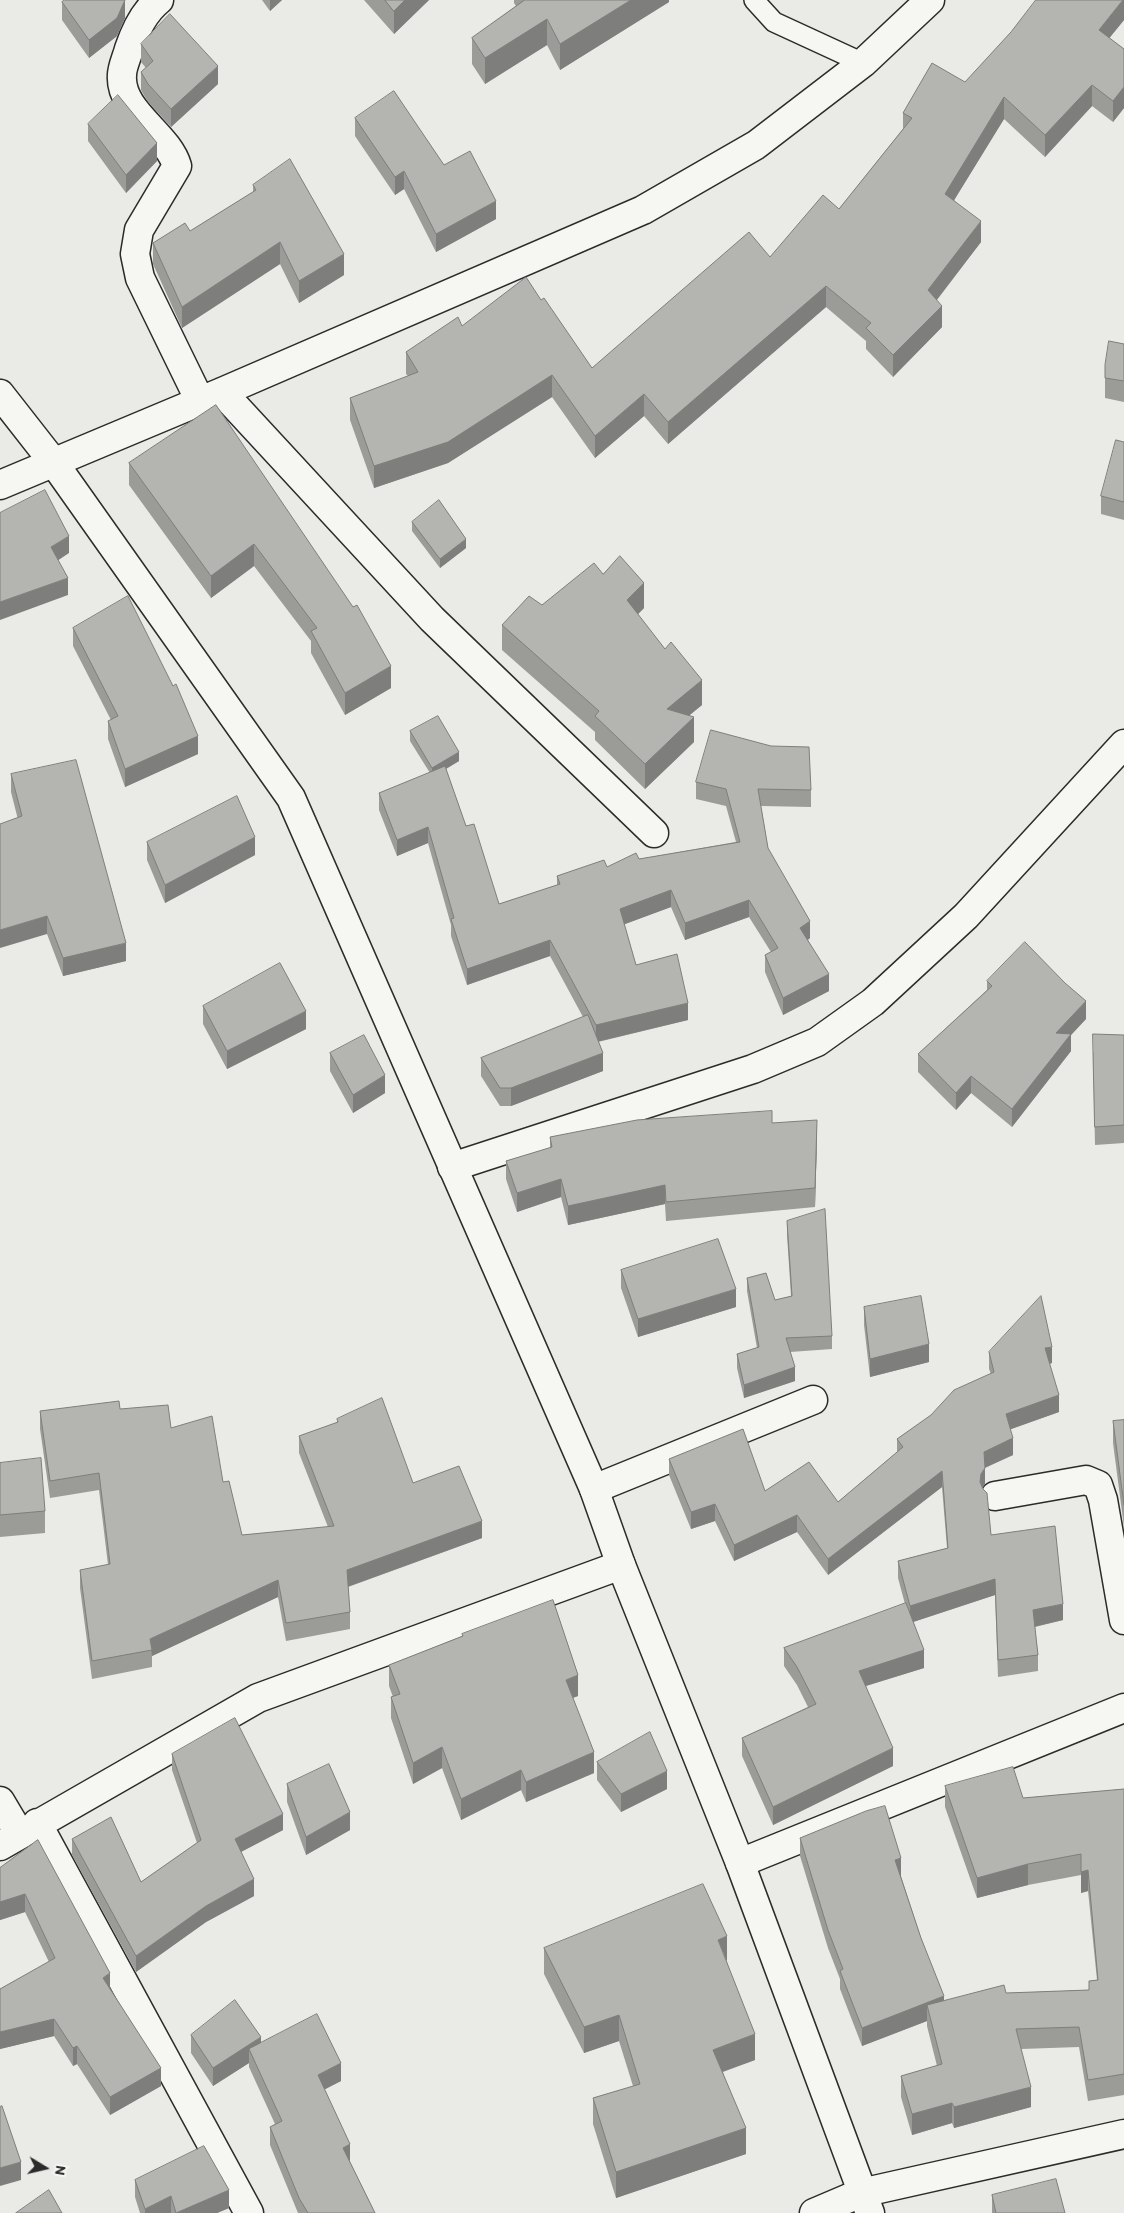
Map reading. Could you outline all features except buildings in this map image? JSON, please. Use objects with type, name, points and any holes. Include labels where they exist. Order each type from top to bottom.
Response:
[{"type":"street","points":[[159,0],[147,10],[131,44],[122,76],[127,100],[173,154],[176,166],[139,230],[135,254],[140,278],[211,397],[432,619],[654,833]]},
{"type":"street","points":[[0,485],[211,397],[643,210],[756,145],[863,63],[930,0]]},
{"type":"street","points":[[0,394],[54,463],[291,798],[594,1489],[621,1565],[740,1863],[866,2203]]},
{"type":"street","points":[[452,1167],[753,1069],[817,1042],[873,1002],[966,916],[1124,744]]},
{"type":"street","points":[[594,1489],[813,1400]]},
{"type":"street","points":[[995,1496],[1086,1480],[1098,1485],[1104,1500],[1124,1620]]},
{"type":"street","points":[[19,1834],[258,1698],[621,1565]]},
{"type":"street","points":[[740,1863],[1124,1708]]},
{"type":"street","points":[[0,1801],[249,2213]]},
{"type":"street","points":[[814,2213],[866,2203],[1124,2134]]},
{"type":"lane","points":[[754,0],[774,22],[863,63]]}]
